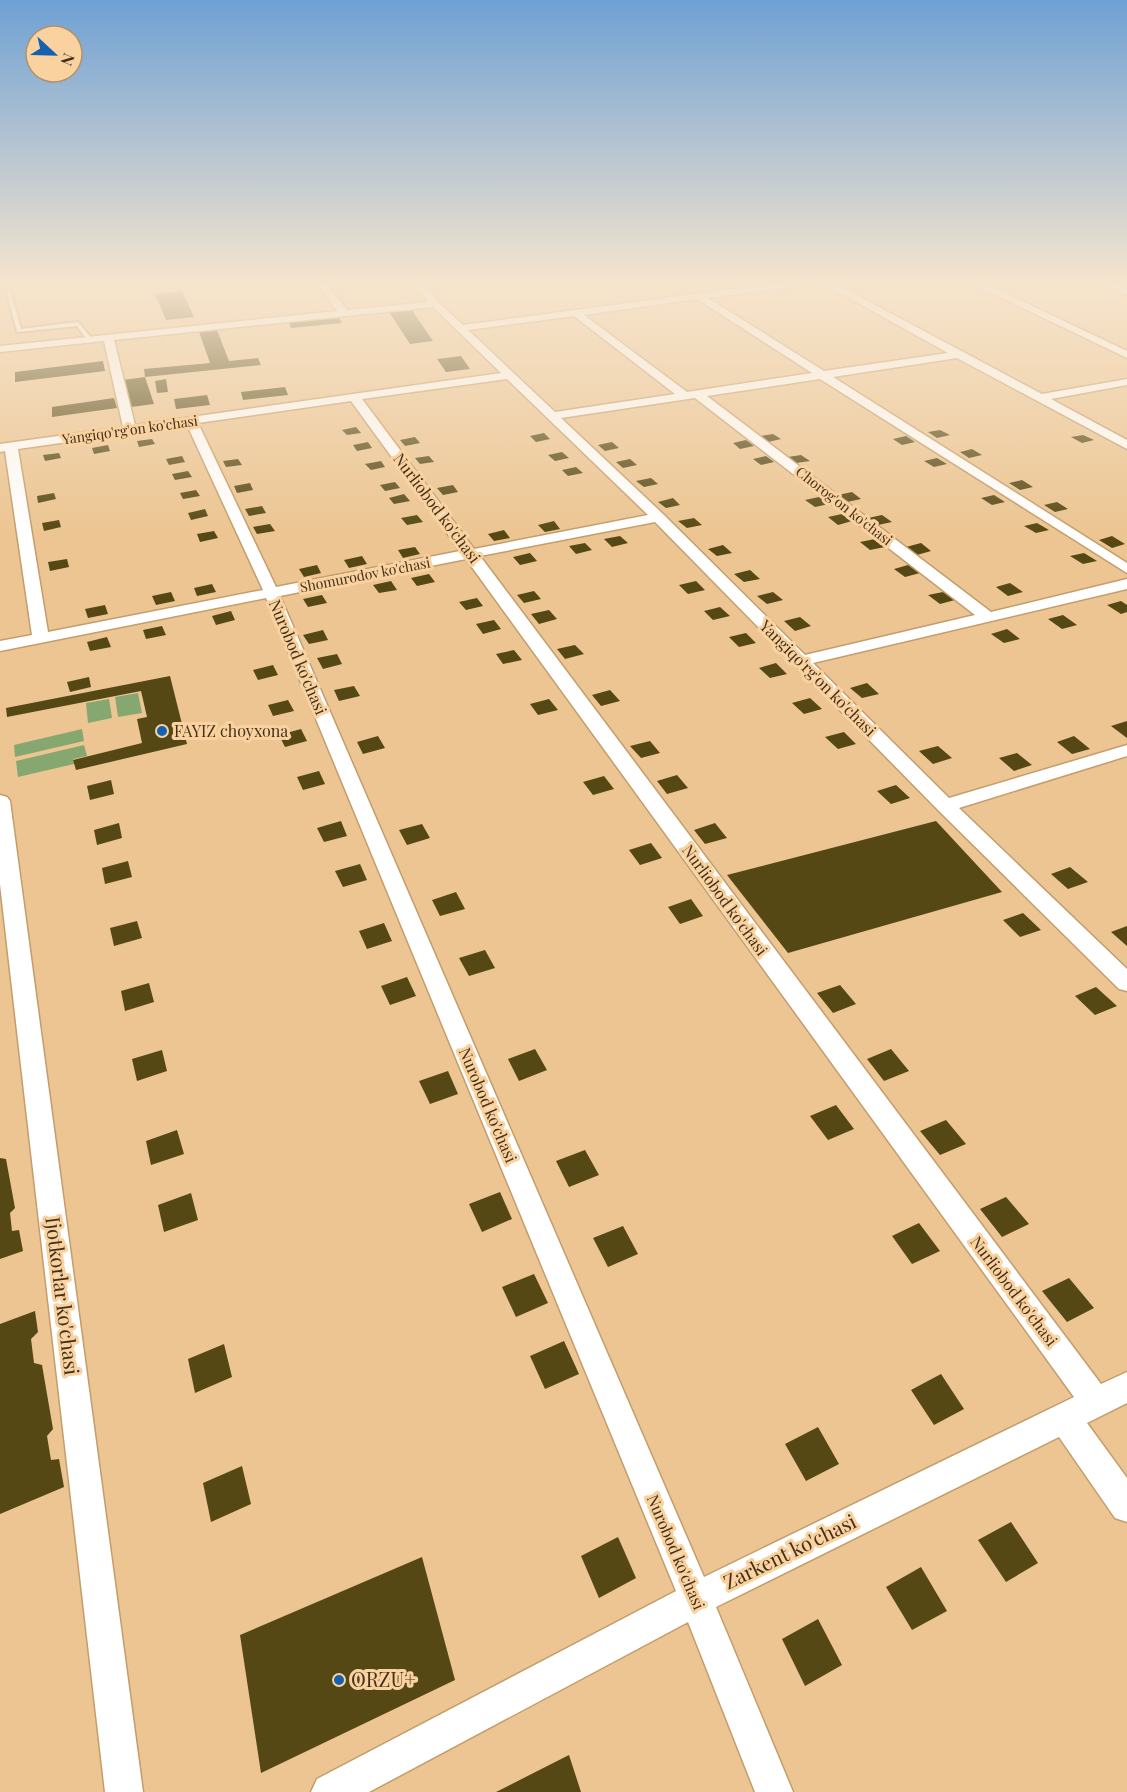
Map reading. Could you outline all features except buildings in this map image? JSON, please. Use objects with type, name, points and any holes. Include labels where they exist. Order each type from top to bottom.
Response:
[{"type":"street","points":[[115,367],[130,430]]},
{"type":"street","name":"Yangiqo'rg'on ko'chasi","points":[[500,367],[658,518],[945,806],[1127,983]]},
{"type":"street","name":"Chorog'on ko'chasi","points":[[652,367],[989,618]]},
{"type":"street","points":[[813,367],[1127,569]]},
{"type":"street","points":[[550,416],[875,367]]},
{"type":"street","points":[[984,367],[1127,445]]},
{"type":"street","name":"Yangiqo'rg'on ko'chasi","points":[[6,447],[508,375]]},
{"type":"street","points":[[1040,398],[1127,382]]},
{"type":"street","name":"Nurliobod ko'chasi","points":[[354,398],[1096,1402]]},
{"type":"street","name":"Nurobod ko'chasi","points":[[191,421],[272,594],[696,1599],[774,1792]]},
{"type":"street","points":[[6,447],[40,638]]},
{"type":"street","name":"Shomurodov ko'chasi","points":[[0,646],[658,518]]},
{"type":"street","points":[[802,661],[1127,584]]},
{"type":"street","points":[[945,806],[1127,750]]},
{"type":"street","name":"Ijotkorlar ko'chasi","points":[[0,801],[124,1792]]},
{"type":"street","name":"Zarkent ko'chasi","points":[[330,1792],[696,1599],[1127,1387]]},
{"type":"street","points":[[1065,1418],[1127,1506]]},
{"type":"green space","points":[[138,693],[142,713],[118,717],[115,697]]},
{"type":"green space","points":[[109,699],[112,718],[88,723],[86,703]]},
{"type":"green space","points":[[82,729],[84,741],[15,757],[14,745]]},
{"type":"green space","points":[[84,745],[87,756],[73,759],[74,764],[18,777],[16,761]]},
{"type":"place","name":"FAYIZ choyxona","points":[[162,731]]},
{"type":"place","name":"ORZU+","points":[[339,1680]]}]
